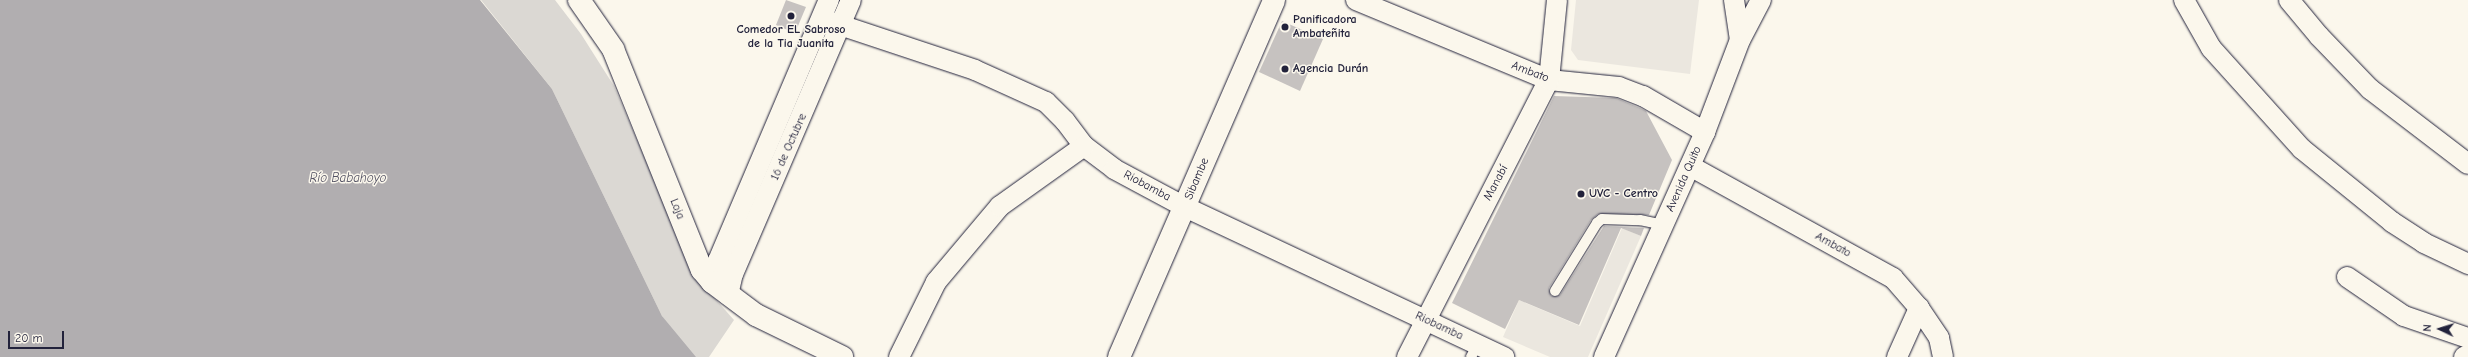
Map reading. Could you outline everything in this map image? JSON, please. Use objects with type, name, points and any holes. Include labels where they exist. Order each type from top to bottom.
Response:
[{"type":"street","name":"Loja","points":[[579,0],[613,49],[702,270],[720,288],[756,315],[842,357]]},
{"type":"street","name":"16 de Octubre","points":[[720,288],[718,261],[829,0]]},
{"type":"street","name":"16 de Octubre","points":[[720,288],[733,274],[842,26],[851,0]]},
{"type":"street","name":"Sibambe","points":[[1119,357],[1274,0]]},
{"type":"street","name":"Ambato","points":[[1356,0],[1549,80],[1619,87],[1643,96],[1705,132]]},
{"type":"street","name":"Manabí","points":[[1407,357],[1425,319],[1549,80],[1557,0]]},
{"type":"street","points":[[1734,0],[1740,40]]},
{"type":"street","name":"Avenida Quito","points":[[1604,357],[1705,132],[1740,40],[1761,0]]},
{"type":"street","points":[[2184,0],[2211,48],[2302,149],[2392,222],[2424,242],[2468,264]]},
{"type":"street","points":[[2289,0],[2319,36],[2370,89],[2468,164]]},
{"type":"street","name":"Riobamba","points":[[822,19],[975,70],[1046,102],[1065,121],[1084,146],[1114,169],[1184,207],[1425,319],[1474,351],[1504,357]]},
{"type":"street","points":[[899,357],[936,282],[1000,206],[1084,146]]},
{"type":"street","name":"Ambato","points":[[1690,166],[1893,278],[1919,308],[1939,338],[1943,357]]},
{"type":"street","points":[[2347,277],[2404,316],[2468,338]]},
{"type":"street","points":[[1897,357],[1919,308]]},
{"type":"street","points":[[2464,357],[2468,355]]},
{"type":"lane","points":[[1555,291],[1597,223],[1602,219],[1640,220],[1664,225]]},
{"type":"shaded area","points":[[481,0],[555,0],[581,34],[614,86],[695,276],[734,320],[709,357],[689,357],[662,316],[552,89]]},
{"type":"shaded area","points":[[1576,0],[1699,0],[1690,74],[1578,60],[1571,50]]},
{"type":"shaded area","points":[[1622,228],[1641,236],[1588,357],[1550,357],[1503,337],[1519,300],[1580,326]]},
{"type":"water","name":"Río Babahoyo","points":[[0,0],[480,0],[552,89],[662,316],[696,357],[0,357]]},
{"type":"building","name":"Comedor EL Sabroso de la Tia Juanita","points":[[786,0],[806,7],[795,33],[776,25]]},
{"type":"building","points":[[1282,21],[1323,39],[1300,91],[1259,72]]},
{"type":"building","name":"UVC - Centro","points":[[1554,96],[1616,98],[1646,111],[1672,160],[1649,215],[1598,214],[1591,220],[1549,288],[1551,296],[1560,295],[1604,226],[1644,228],[1641,236],[1621,228],[1579,325],[1519,300],[1505,329],[1452,303]]},
{"type":"place","name":"Comedor EL Sabroso de la Tia Juanita","points":[[791,16]]},
{"type":"place","name":"Panificadora Ambateñita","points":[[1285,27]]},
{"type":"place","name":"Agencia Durán","points":[[1285,69]]},
{"type":"place","name":"UVC - Centro","points":[[1581,194]]}]
